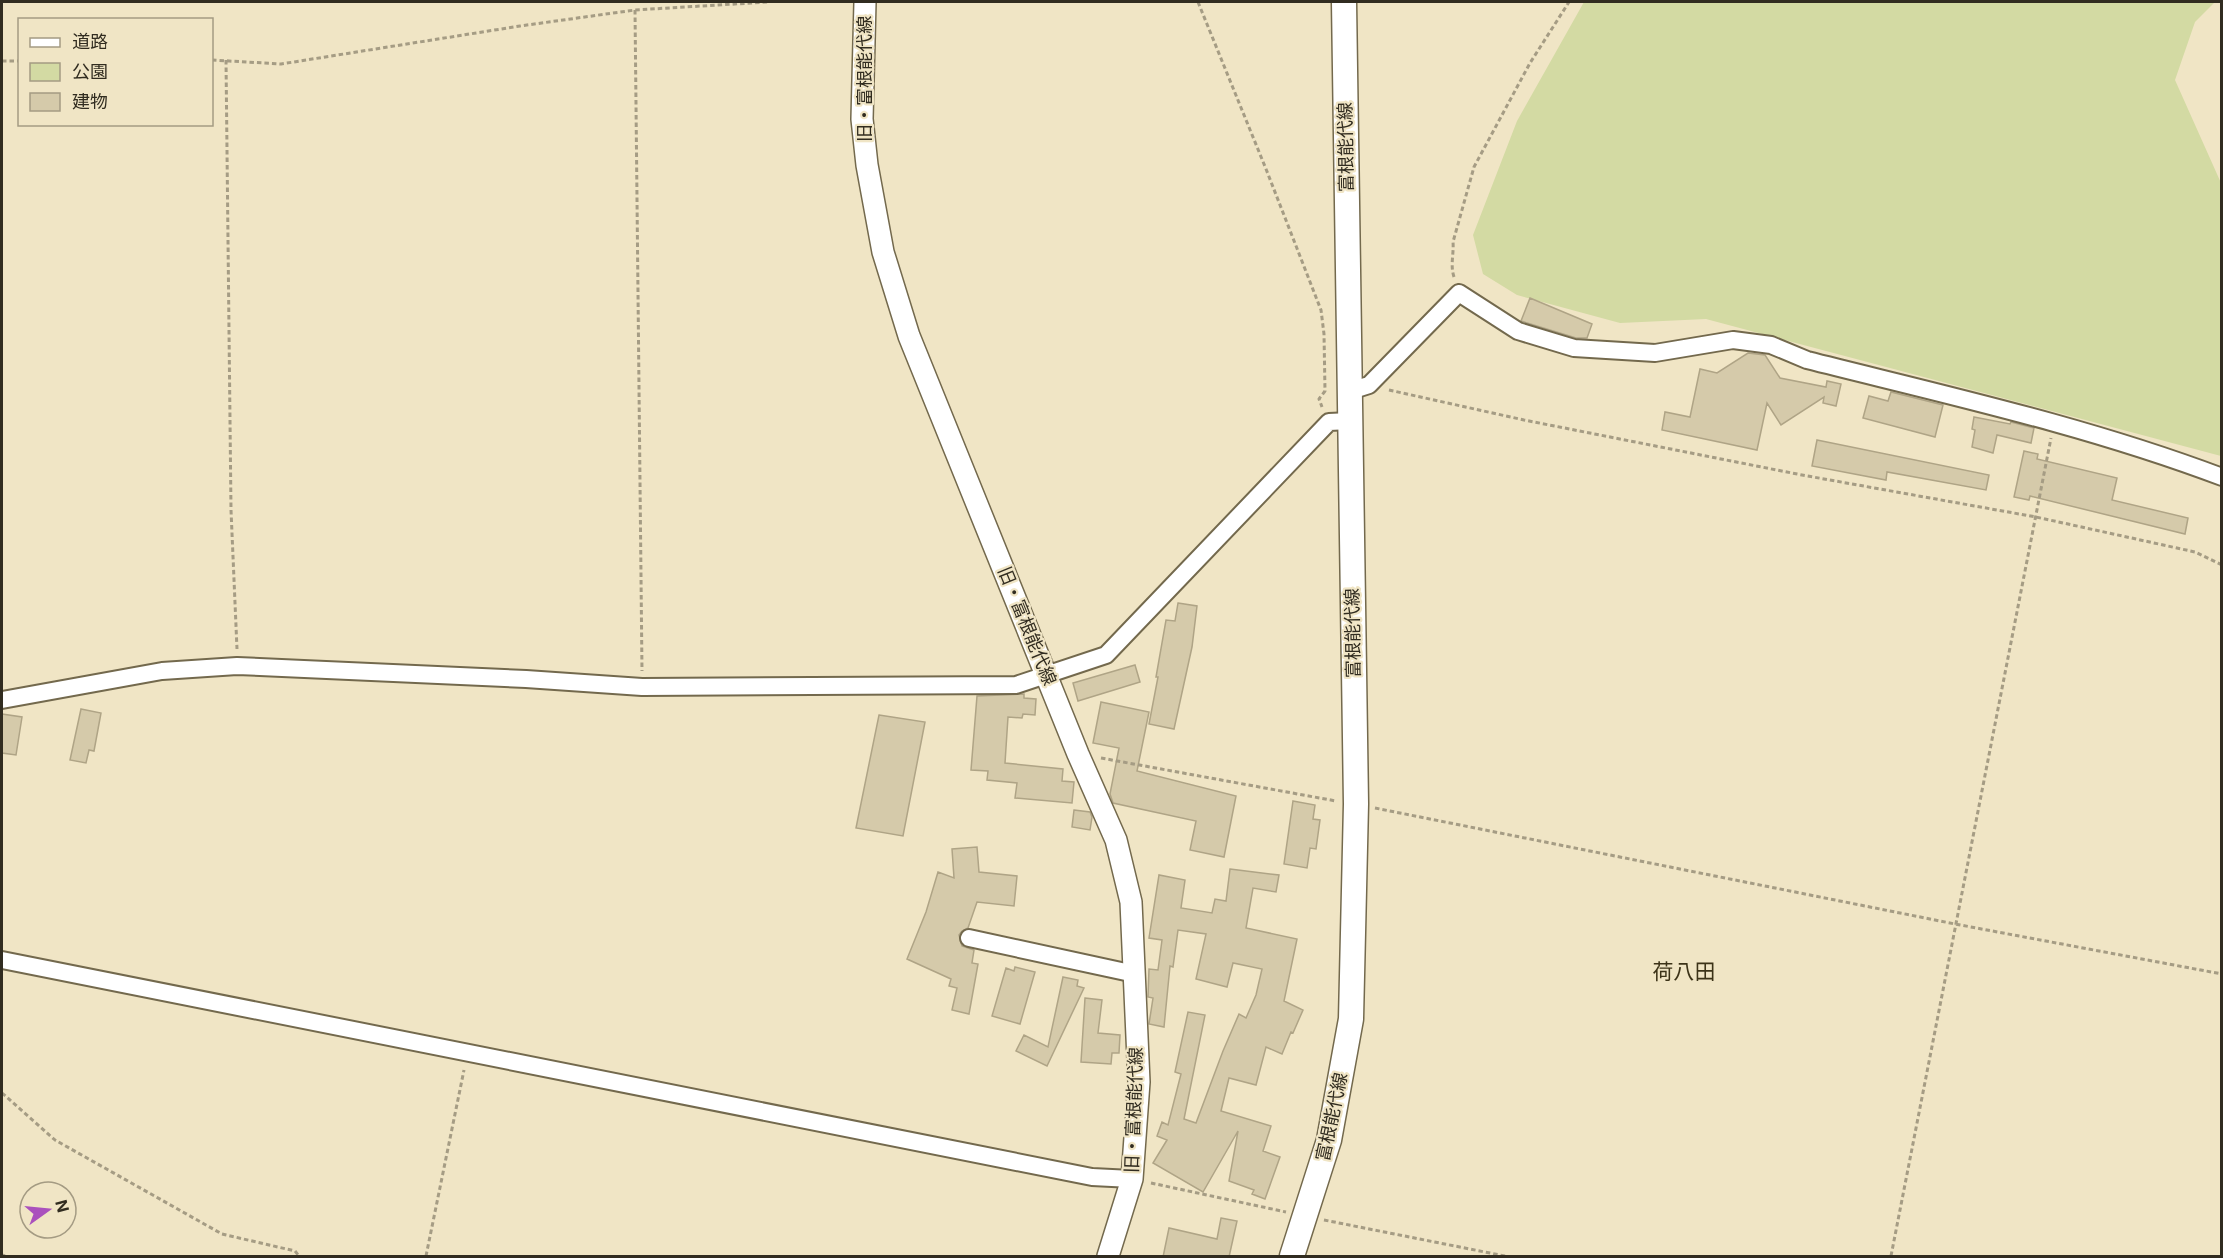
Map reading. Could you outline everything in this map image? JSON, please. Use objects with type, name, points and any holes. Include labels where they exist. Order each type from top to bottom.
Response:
[{"type":"main road","name":"富根能代線","points":[[1292,1257],[1329,1140],[1351,1019],[1356,804],[1340,421],[1359,388],[1344,2]]},
{"type":"street","name":"旧・富根能代線","points":[[865,2],[862,119],[867,165],[883,252],[909,336],[1078,754],[1116,840],[1131,902],[1139,1082],[1132,1179],[1108,1257]]},
{"type":"street","points":[[1359,388],[1459,292],[1518,331],[1574,348],[1654,353],[1733,340],[1771,345],[1807,360],[2054,422],[2222,477]]},
{"type":"street","points":[[2,700],[62,687],[162,671],[237,666],[526,679],[642,687],[1016,685],[1106,655],[1340,421]]},
{"type":"street","points":[[969,938],[1135,975]]},
{"type":"street","points":[[2,960],[836,1124],[1092,1177],[1132,1179]]},
{"type":"path","points":[[213,60],[281,64],[635,10],[768,2]]},
{"type":"path","points":[[1198,2],[1321,310],[1324,334],[1325,391],[1319,399],[1340,421]]},
{"type":"path","points":[[1459,292],[1451,268],[1454,254],[1453,242],[1474,167],[1530,63],[1569,2]]},
{"type":"path","points":[[635,10],[642,687]]},
{"type":"path","points":[[226,60],[231,510],[237,666]]},
{"type":"path","points":[[2,61],[18,61]]},
{"type":"path","points":[[1359,388],[1732,461],[2036,517],[2195,552],[2222,565]]},
{"type":"path","points":[[1891,1257],[2054,422]]},
{"type":"path","points":[[1078,754],[1356,804],[1955,924],[2222,974]]},
{"type":"path","points":[[426,1257],[467,1053]]},
{"type":"path","points":[[2,1093],[55,1140],[222,1234],[295,1251],[299,1257]]},
{"type":"green space","points":[[1584,2],[2215,2],[2195,22],[2175,80],[2221,183],[2221,456],[1706,319],[1620,323],[1517,295],[1483,274],[1473,235],[1517,121]]},
{"type":"building","points":[[1530,298],[1592,324],[1587,338],[1576,338],[1521,321]]},
{"type":"building","points":[[1748,353],[1765,355],[1780,378],[1826,387],[1827,381],[1841,384],[1836,406],[1823,403],[1824,397],[1781,425],[1767,403],[1757,450],[1662,430],[1665,412],[1690,417],[1700,369],[1717,373]]},
{"type":"building","points":[[1891,392],[1943,405],[1935,437],[1863,418],[1869,396],[1888,401]]},
{"type":"building","points":[[1974,417],[2034,428],[2031,443],[1997,435],[1993,453],[1972,447],[1975,430],[1972,429]]},
{"type":"building","points":[[1817,440],[1989,475],[1986,490],[1887,472],[1886,480],[1812,466]]},
{"type":"building","points":[[2024,451],[2038,454],[2037,459],[2117,478],[2112,500],[2188,518],[2185,534],[2030,496],[2029,500],[2014,497]]},
{"type":"building","points":[[1178,603],[1197,606],[1192,647],[1174,729],[1149,724],[1166,620],[1175,621]]},
{"type":"building","points":[[1135,665],[1140,682],[1078,701],[1073,683]]},
{"type":"building","points":[[1024,694],[1024,698],[1036,699],[1035,715],[1023,714],[1022,718],[1008,717],[1005,763],[1063,769],[1062,781],[1074,782],[1072,803],[1015,798],[1017,783],[987,780],[988,771],[971,770],[977,696]]},
{"type":"building","points":[[1101,702],[1149,712],[1137,771],[1236,796],[1224,857],[1190,850],[1196,821],[1113,803],[1110,794],[1119,748],[1093,743]]},
{"type":"building","points":[[81,709],[101,713],[94,751],[89,750],[86,763],[70,760]]},
{"type":"building","points":[[2,714],[22,717],[16,755],[2,753]]},
{"type":"building","points":[[879,715],[925,722],[903,836],[856,828]]},
{"type":"building","points":[[1293,801],[1315,805],[1313,819],[1320,820],[1316,849],[1310,848],[1307,868],[1284,864]]},
{"type":"building","points":[[1074,810],[1090,812],[1092,817],[1090,830],[1072,827]]},
{"type":"building","points":[[977,847],[979,872],[1017,876],[1014,906],[977,902],[968,928],[959,935],[962,946],[974,950],[972,963],[978,964],[969,1014],[952,1010],[957,988],[949,986],[951,979],[907,959],[926,912],[938,872],[954,878],[952,849]]},
{"type":"building","points":[[1230,869],[1279,875],[1276,892],[1253,888],[1246,928],[1297,939],[1284,1001],[1303,1010],[1293,1033],[1291,1032],[1282,1054],[1266,1047],[1256,1085],[1229,1078],[1221,1111],[1271,1126],[1263,1151],[1280,1157],[1265,1199],[1252,1194],[1254,1190],[1229,1181],[1238,1131],[1203,1192],[1153,1163],[1167,1140],[1157,1136],[1162,1122],[1168,1125],[1181,1074],[1175,1072],[1188,1012],[1205,1015],[1184,1119],[1196,1123],[1239,1014],[1246,1018],[1256,995],[1262,969],[1233,963],[1227,987],[1196,979],[1206,934],[1178,930],[1173,967],[1170,966],[1164,1027],[1149,1024],[1153,998],[1148,997],[1149,969],[1158,970],[1162,940],[1149,938],[1159,875],[1185,880],[1181,908],[1212,913],[1215,899],[1226,901]]},
{"type":"building","points":[[1015,967],[1035,972],[1020,1024],[992,1016],[1006,968],[1014,971]]},
{"type":"building","points":[[1063,977],[1078,980],[1077,986],[1084,988],[1047,1066],[1016,1051],[1024,1035],[1048,1047]]},
{"type":"building","points":[[1085,998],[1102,1000],[1098,1033],[1120,1035],[1119,1053],[1112,1053],[1111,1064],[1081,1062]]},
{"type":"building","points":[[1221,1218],[1237,1221],[1229,1257],[1163,1257],[1169,1228],[1217,1239]]},
{"type":"district","name":"荷八田","points":[[1684,972]]}]
